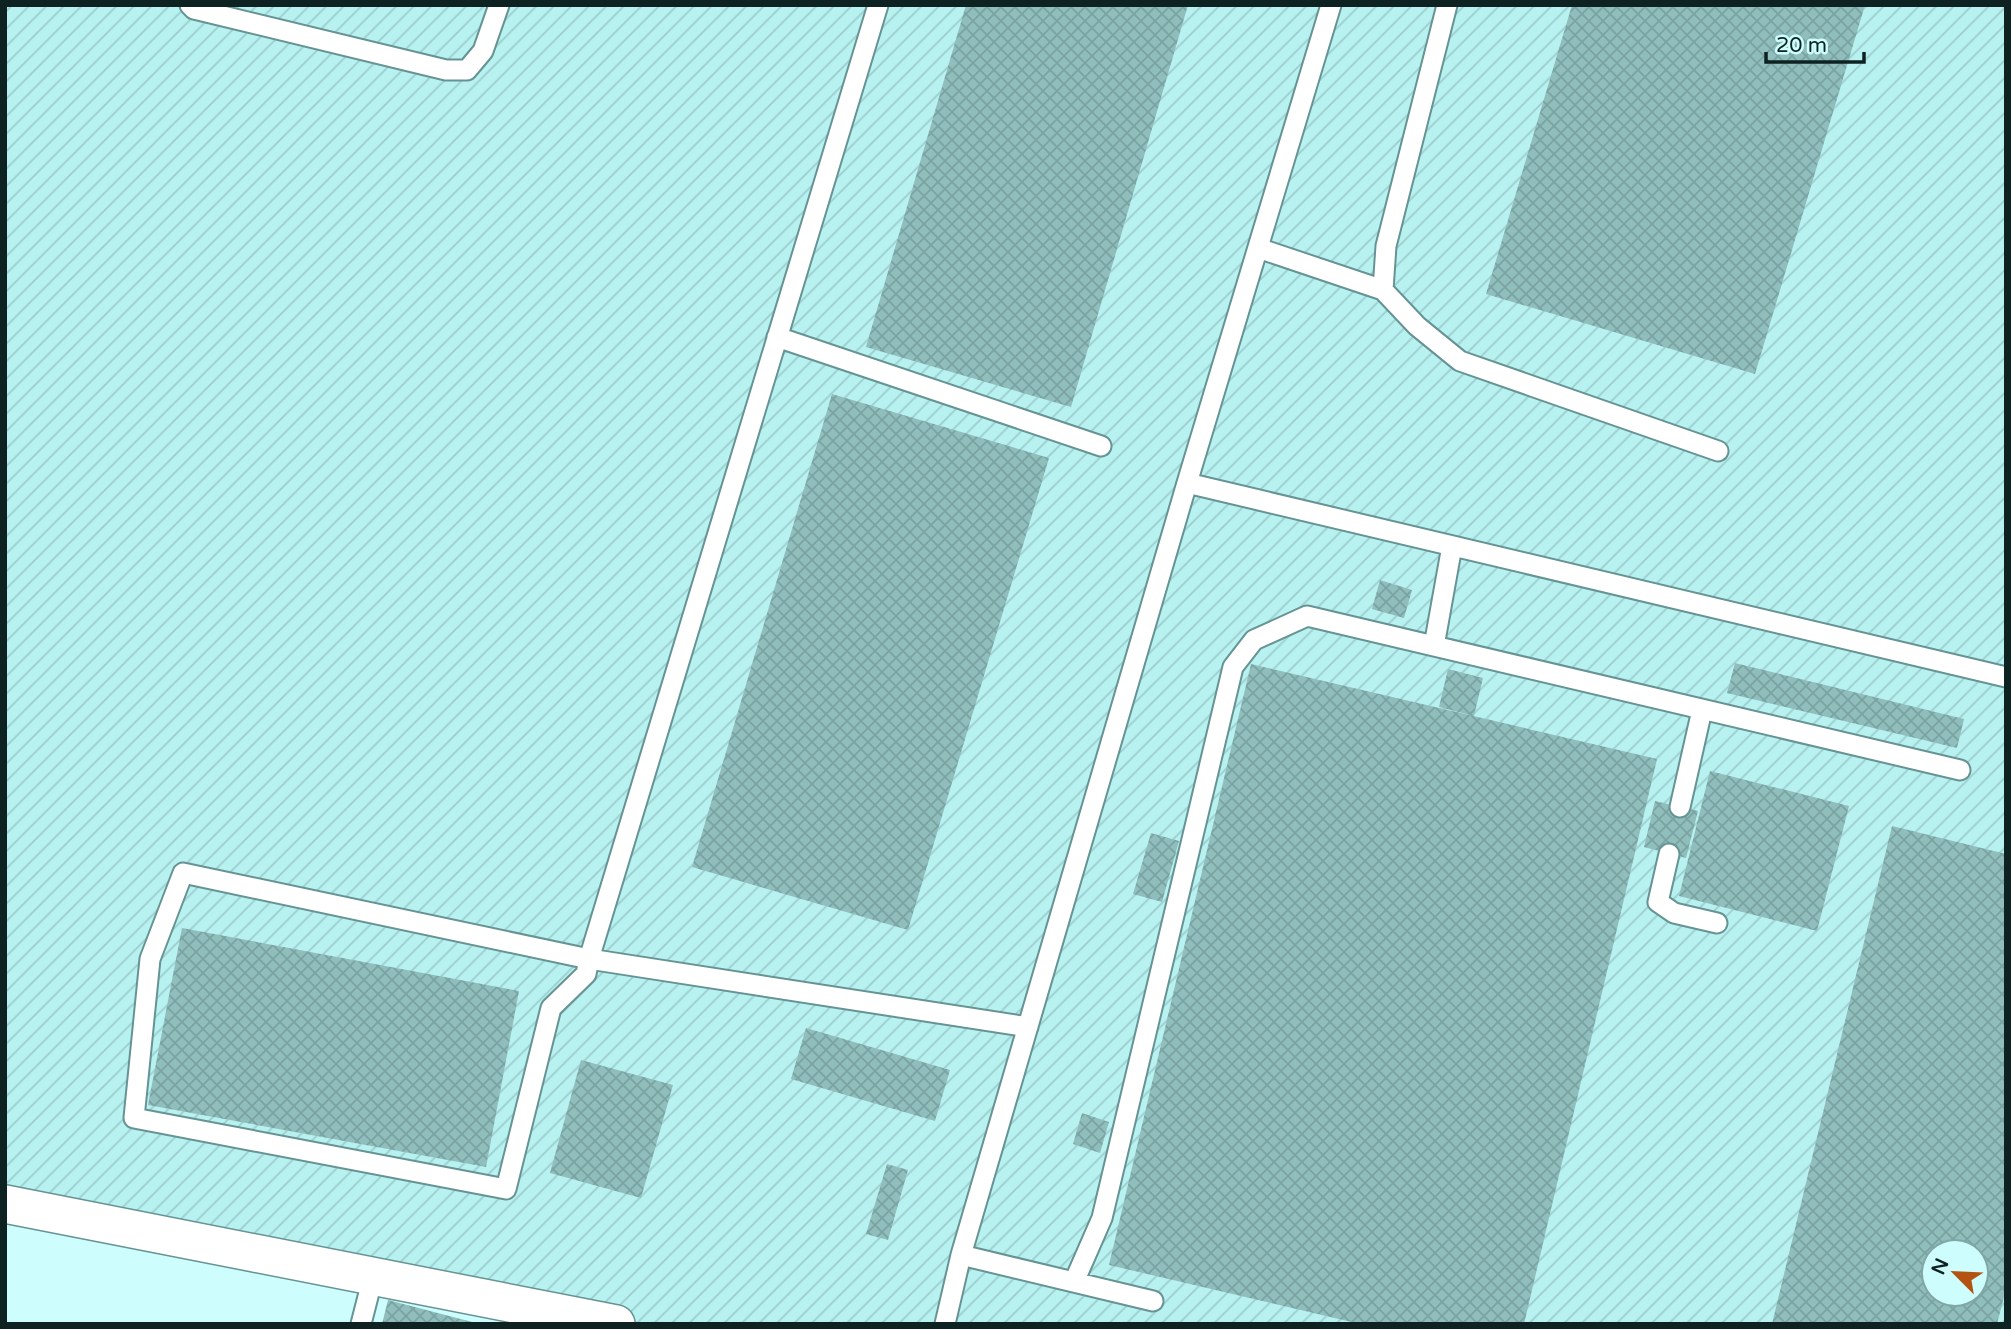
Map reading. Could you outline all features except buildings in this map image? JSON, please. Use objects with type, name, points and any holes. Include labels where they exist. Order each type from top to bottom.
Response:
[{"type":"street","points":[[5,1204],[617,1324]]},
{"type":"lane","points":[[190,5],[194,9],[446,70],[467,70],[483,51],[499,5]]},
{"type":"lane","points":[[878,5],[589,959],[586,975],[551,1008],[506,1189],[134,1118],[150,959],[183,873],[589,959],[1028,1027]]},
{"type":"lane","points":[[945,1324],[961,1255],[1187,483],[1331,5]]},
{"type":"lane","points":[[1383,289],[1386,246],[1447,5]]},
{"type":"lane","points":[[1258,248],[1383,289],[1417,326],[1460,361],[1718,451]]},
{"type":"lane","points":[[777,337],[1101,446]]},
{"type":"lane","points":[[1187,483],[2006,677]]},
{"type":"lane","points":[[1434,646],[1452,546]]},
{"type":"lane","points":[[1074,1282],[1102,1219],[1233,667],[1254,640],[1307,616],[1961,771]]},
{"type":"lane","points":[[1680,807],[1702,710]]},
{"type":"lane","points":[[1669,854],[1658,902],[1674,913],[1717,923]]},
{"type":"lane","points":[[961,1255],[1153,1301]]},
{"type":"lane","points":[[361,1324],[373,1277]]},
{"type":"shaded area","points":[[5,5],[2006,5],[2006,1324],[628,1324],[5,1196]]}]
